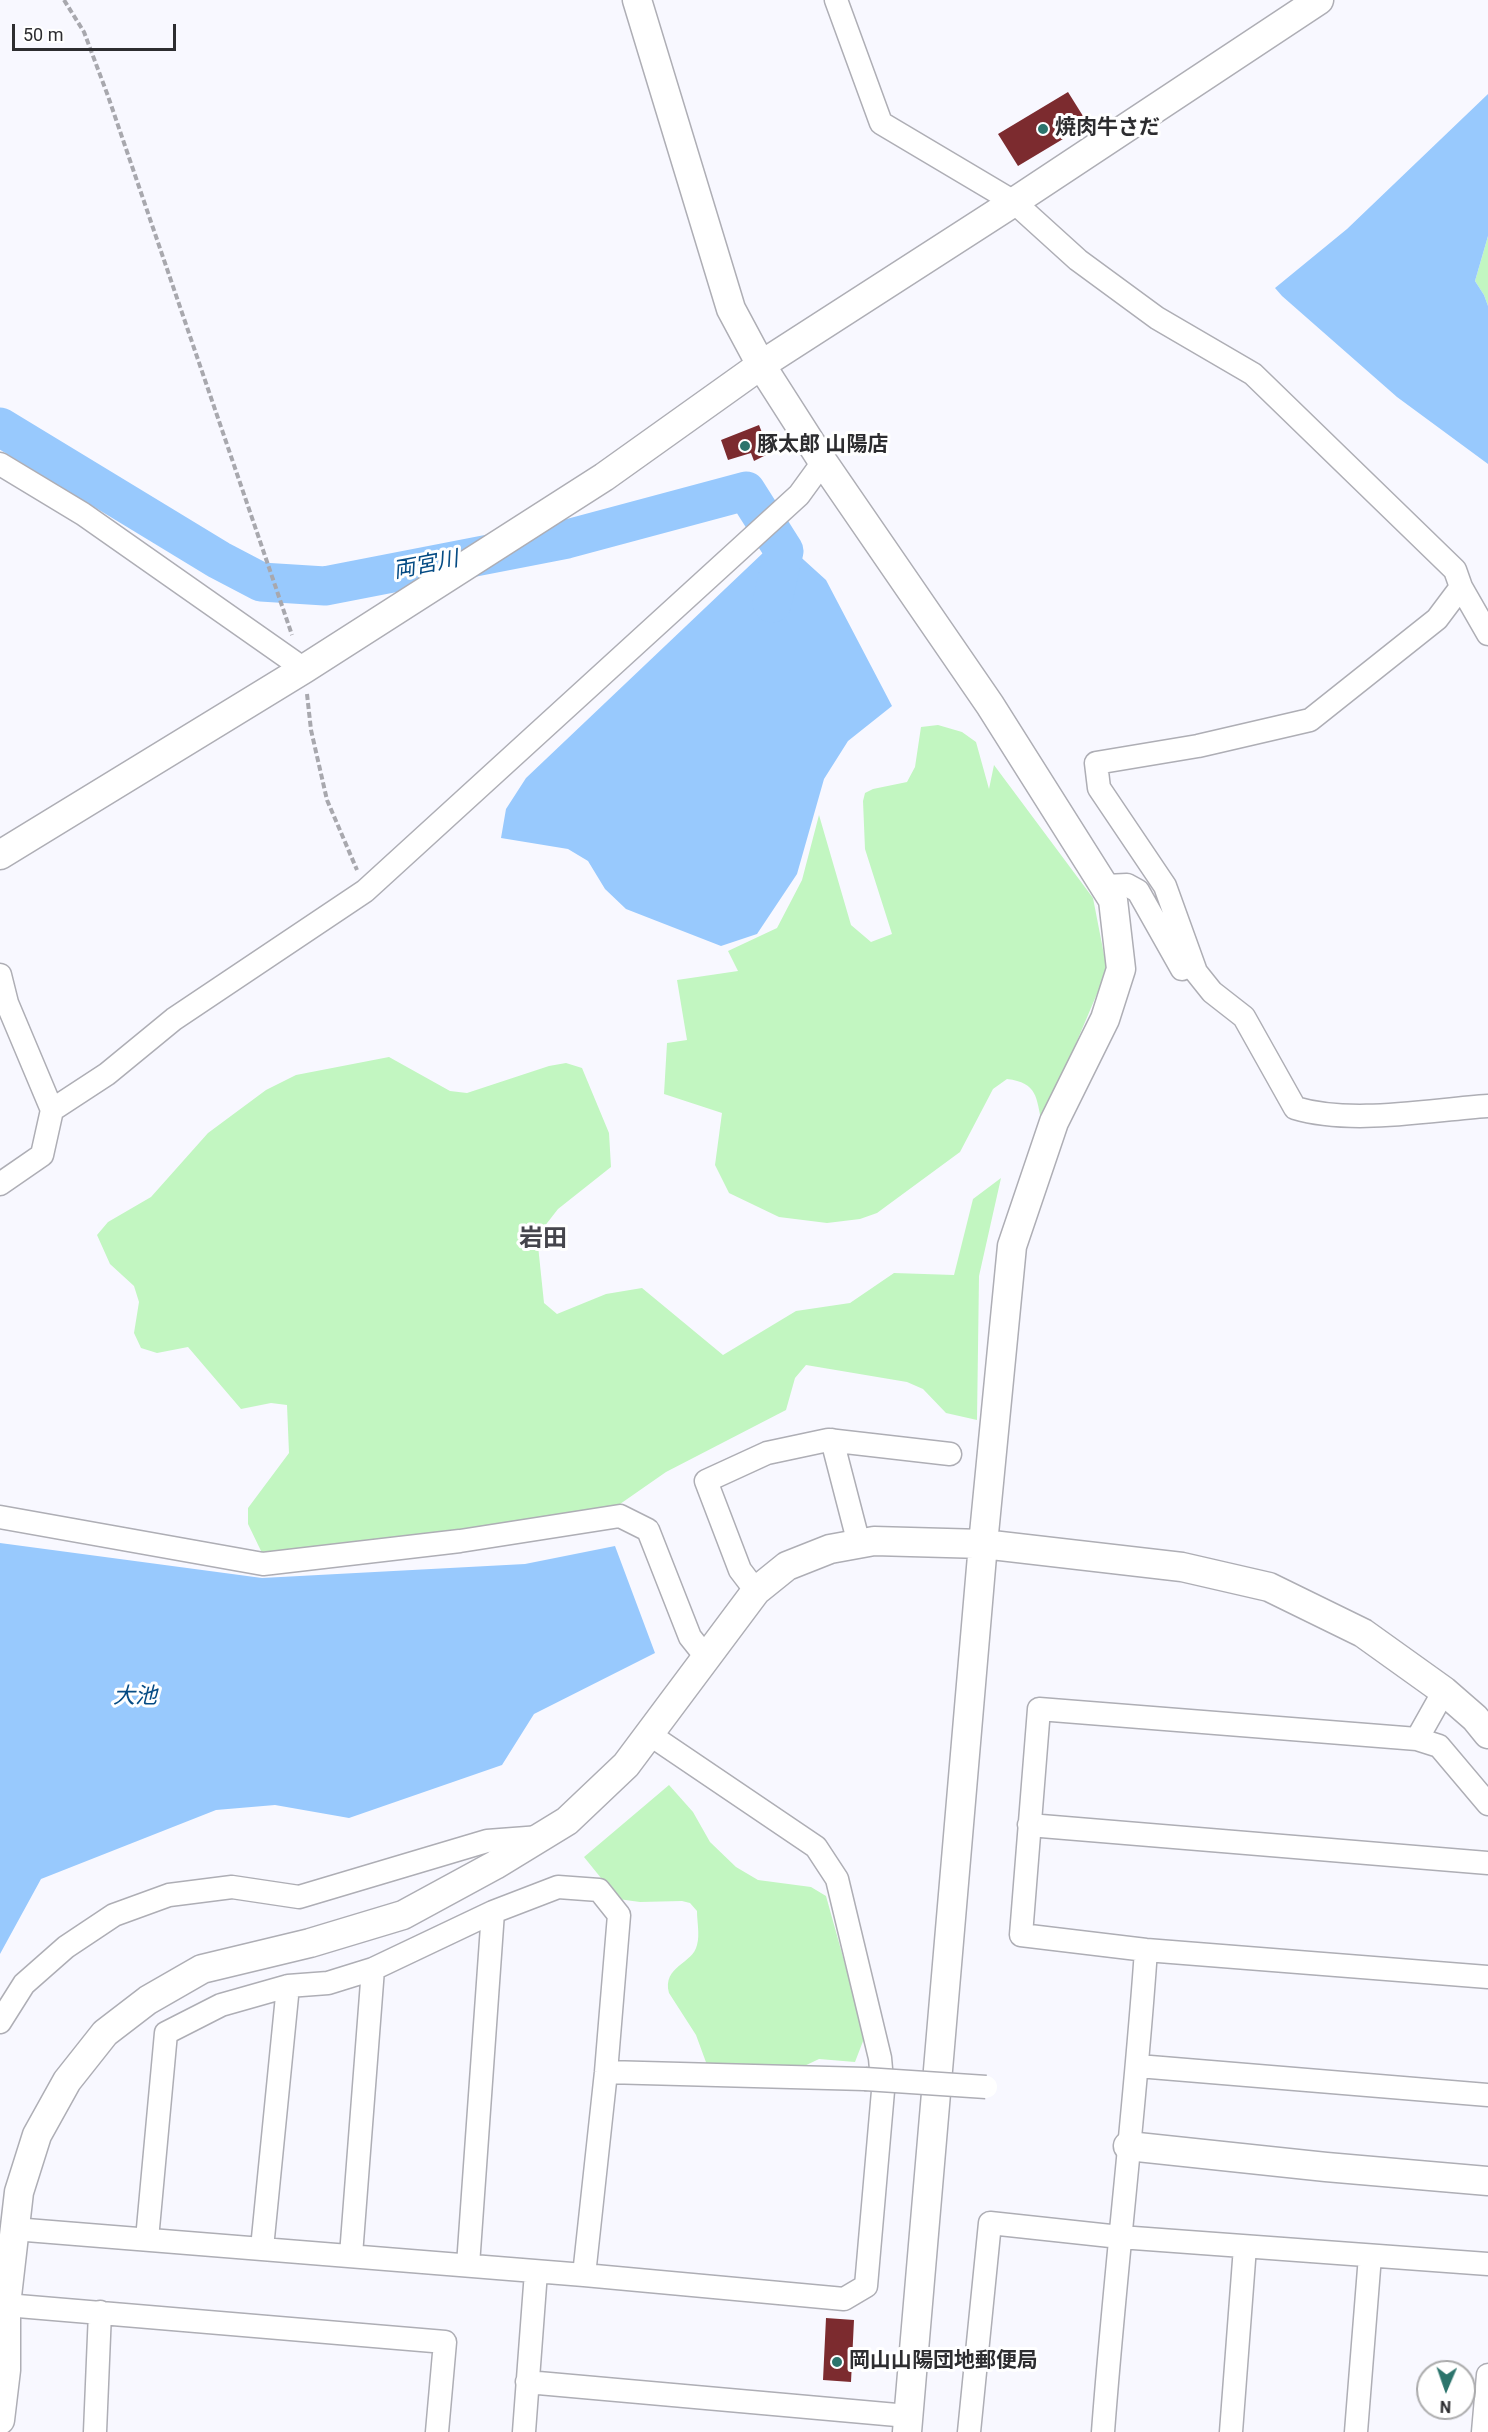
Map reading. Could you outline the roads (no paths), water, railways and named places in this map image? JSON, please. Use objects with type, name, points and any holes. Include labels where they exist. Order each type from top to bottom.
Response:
[{"type":"street","points":[[528,2382],[907,2424],[983,1544],[1012,1246],[1054,1122],[1105,1019],[1121,969],[1113,900],[1105,886],[990,705],[824,462],[761,365],[731,309],[638,0]]},
{"type":"street","points":[[836,0],[881,123],[1014,202],[1078,260],[1157,318],[1253,374],[1455,570],[1461,587],[1488,634]]},
{"type":"street","points":[[0,855],[304,669],[604,477],[761,365],[1014,202],[1319,0]]},
{"type":"street","points":[[52,1110],[107,1074],[174,1019],[365,891],[800,495],[824,462]]},
{"type":"street","points":[[0,464],[83,514],[304,669]]},
{"type":"street","points":[[1461,587],[1437,619],[1310,720],[1198,746],[1096,763],[1099,788],[1165,886],[1196,972],[1212,992],[1244,1017],[1295,1107],[1311,1112],[1369,1115],[1488,1106]]},
{"type":"street","points":[[1105,886],[1128,885],[1138,891],[1186,977],[1203,981]]},
{"type":"street","points":[[0,975],[7,1003],[52,1110],[42,1155],[0,1184]]},
{"type":"street","points":[[832,1440],[859,1544]]},
{"type":"street","points":[[756,1591],[740,1570],[706,1482],[767,1453],[832,1440],[951,1454]]},
{"type":"street","points":[[0,1517],[263,1564],[460,1541],[620,1516],[648,1530],[690,1637],[706,1657]]},
{"type":"street","points":[[0,2420],[6,2370],[6,2305],[19,2192],[37,2135],[67,2081],[105,2033],[148,2000],[201,1969],[310,1943],[403,1915],[495,1865],[567,1821],[626,1765],[756,1591],[787,1566],[830,1549],[874,1541],[983,1544],[1182,1567],[1269,1587],[1363,1633],[1444,1691],[1487,1731]]},
{"type":"street","points":[[1417,1738],[1444,1691]]},
{"type":"street","points":[[1488,1804],[1439,1746],[1417,1738],[1039,1709],[1021,1935],[1146,1950],[1488,1977]]},
{"type":"street","points":[[14,2229],[468,2265],[844,2300],[866,2286],[883,2091],[880,2058],[837,1879],[816,1848],[649,1734]]},
{"type":"street","points":[[1029,1825],[1488,1863]]},
{"type":"street","points":[[0,2022],[24,1984],[66,1947],[114,1916],[169,1895],[232,1887],[299,1898],[488,1841],[542,1836]]},
{"type":"street","points":[[147,2239],[166,2033],[221,2005],[288,1986],[328,1983],[373,1969],[493,1912],[558,1887],[599,1890],[619,1915],[606,2072],[584,2275]]},
{"type":"street","points":[[468,2265],[493,1912]]},
{"type":"street","points":[[1103,2432],[1128,2146],[1138,2066],[1146,1950]]},
{"type":"street","points":[[351,2255],[373,1969]]},
{"type":"street","points":[[262,2248],[288,1986]]},
{"type":"street","points":[[1138,2066],[1488,2095]]},
{"type":"street","points":[[606,2072],[865,2079],[986,2087]]},
{"type":"street","points":[[1128,2146],[1488,2181]]},
{"type":"street","points":[[969,2432],[990,2223],[1120,2237],[1488,2264]]},
{"type":"street","points":[[1231,2432],[1245,2247]]},
{"type":"street","points":[[1356,2432],[1370,2256]]},
{"type":"street","points":[[524,2432],[536,2272]]},
{"type":"street","points":[[6,2305],[445,2342],[437,2432]]},
{"type":"street","points":[[99,2432],[100,2312]]},
{"type":"street","points":[[1483,2432],[1488,2375]]},
{"type":"water","points":[[1488,94],[1488,236],[1475,281],[1488,306],[1488,464],[1397,397],[1275,288],[1347,229]]},
{"type":"water","points":[[765,551],[794,551],[826,580],[892,706],[848,741],[824,779],[797,874],[757,934],[721,946],[626,909],[605,889],[588,861],[568,849],[501,838],[506,809],[526,778]]},
{"type":"water","name":"大池","points":[[0,1543],[262,1578],[525,1564],[615,1546],[655,1653],[534,1714],[502,1765],[349,1818],[275,1805],[216,1810],[41,1879],[0,1954]]},
{"type":"waterway","name":"両宮川","points":[[0,427],[219,560],[261,582],[325,586],[567,539],[746,491],[784,551],[772,603]]},
{"type":"place","name":"焼肉牛さだ","points":[[1043,129]]},
{"type":"place","name":"豚太郎 山陽店","points":[[745,446]]},
{"type":"place","name":"岡山山陽団地郵便局","points":[[837,2362]]},
{"type":"district","name":"岩田","points":[[543,1240]]}]
